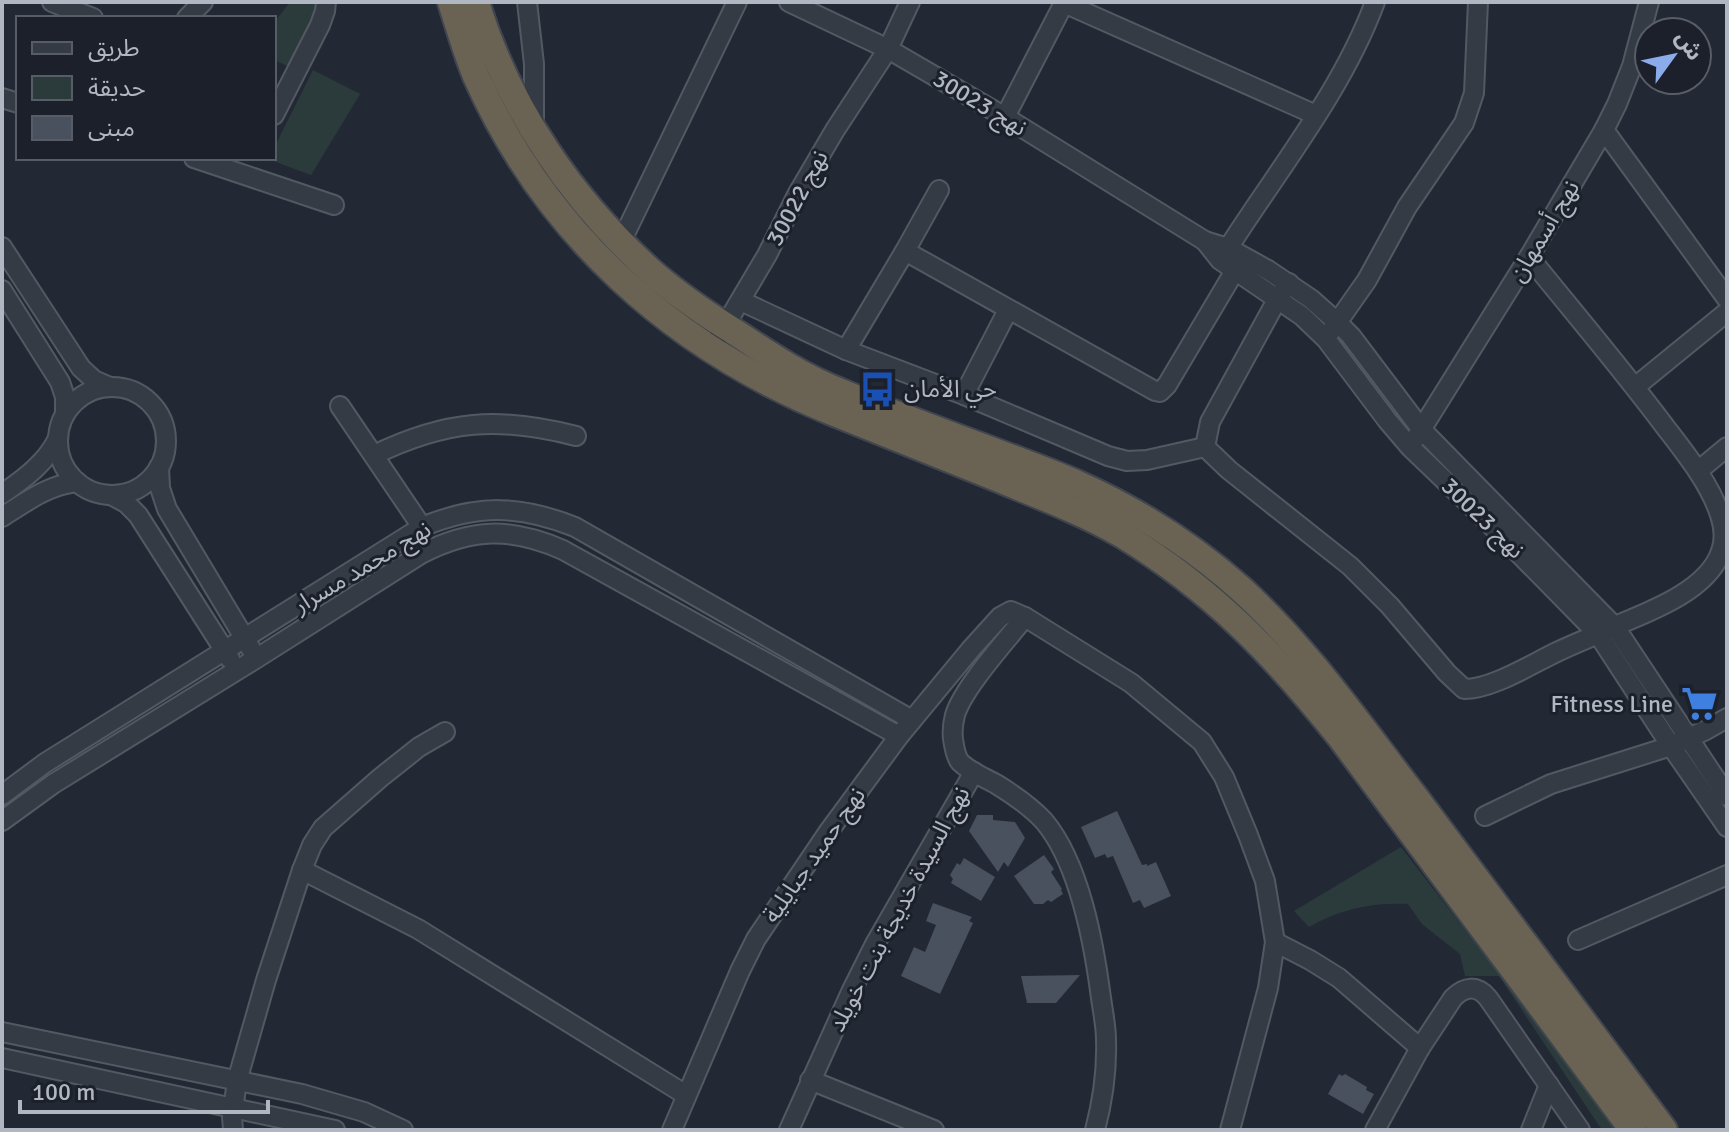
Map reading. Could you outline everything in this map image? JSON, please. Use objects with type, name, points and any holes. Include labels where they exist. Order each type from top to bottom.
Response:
[{"type":"highway","points":[[451,2],[475,74],[492,110],[512,147],[544,194],[569,226],[618,277],[670,322],[781,390],[1070,508],[1119,533],[1174,568],[1223,607],[1291,677],[1341,738],[1633,1130]]},
{"type":"highway","points":[[476,2],[500,67],[534,131],[584,202],[621,242],[678,293],[789,368],[837,391],[1078,484],[1131,511],[1187,546],[1240,588],[1290,637],[1327,682],[1664,1130]]},
{"type":"street","points":[[52,2],[91,12]]},
{"type":"street","points":[[276,111],[320,25],[326,2]]},
{"type":"street","points":[[527,2],[534,64],[534,131]]},
{"type":"street","points":[[621,242],[737,2]]},
{"type":"street","name":"نهج 30023","points":[[789,2],[888,49],[1005,117],[1284,291],[1311,299],[1351,336],[1422,430],[1606,630],[1689,738],[1727,796]]},
{"type":"street","name":"نهج 30022","points":[[711,349],[741,301],[835,130],[888,49],[910,2]]},
{"type":"street","points":[[1005,117],[1064,2],[1316,115]]},
{"type":"street","points":[[905,251],[1160,392],[1167,385],[1232,259],[1355,52],[1375,2]]},
{"type":"street","points":[[1325,338],[1367,280],[1407,207],[1464,123],[1474,93],[1478,2]]},
{"type":"street","name":"نهج أسمهان","points":[[1410,447],[1604,130],[1632,66],[1649,2]]},
{"type":"street","points":[[1604,130],[1727,299]]},
{"type":"street","points":[[208,160],[248,166],[334,205]]},
{"type":"street","points":[[846,350],[939,190]]},
{"type":"street","points":[[2,247],[81,368],[94,380],[110,387]]},
{"type":"street","points":[[1205,447],[1229,470],[1350,566],[1464,689],[1475,689],[1514,673],[1671,601],[1722,568],[1724,536],[1720,515],[1698,471],[1635,387],[1529,257]]},
{"type":"street","points":[[2,290],[60,382],[65,397],[65,414]]},
{"type":"street","points":[[1205,447],[1210,422],[1284,291]]},
{"type":"street","name":"نهج 30023","points":[[1284,291],[1410,447],[1606,630],[1671,746],[1727,827]]},
{"type":"street","points":[[741,301],[846,350],[964,395],[1108,456],[1127,461],[1166,457],[1205,447]]},
{"type":"street","points":[[964,395],[1008,310]]},
{"type":"street","points":[[1635,387],[1727,312]]},
{"type":"street","points":[[4,492],[42,463],[54,447],[65,414],[80,398],[99,388],[110,387],[135,392],[154,408],[161,418],[166,443],[159,467],[144,484],[134,490],[111,495]]},
{"type":"street","points":[[340,406],[422,527]]},
{"type":"street","points":[[374,455],[437,430],[472,424],[507,423],[542,427],[576,436]]},
{"type":"street","points":[[58,438],[62,462],[77,482],[126,503],[138,515],[237,670]]},
{"type":"street","points":[[1698,471],[1727,447]]},
{"type":"street","points":[[159,467],[160,488],[167,509],[257,658]]},
{"type":"street","points":[[2,527],[10,512],[56,486],[77,482]]},
{"type":"street","name":"نهج محمد مسرار","points":[[2,795],[45,763],[422,527],[472,511],[525,511],[575,527],[912,720]]},
{"type":"street","name":"نهج محمد مسرار","points":[[2,821],[53,784],[421,554],[443,542],[491,532],[540,540],[563,550],[899,736]]},
{"type":"street","points":[[1017,614],[1131,683],[1202,742],[1224,777],[1248,835],[1265,881],[1275,942],[1268,988],[1230,1130]]},
{"type":"street","name":"نهج حميد جبايلية","points":[[672,1130],[756,939],[829,831],[899,736],[1000,617],[1017,614]]},
{"type":"street","name":"نهج السيدة خديجة بنت خويلد","points":[[789,1130],[875,944],[974,772],[958,760],[953,742],[956,713],[1017,614]]},
{"type":"street","points":[[1485,816],[1551,784],[1671,746],[1727,718]]},
{"type":"street","points":[[233,1130],[237,1081],[266,980],[312,845],[323,828],[419,747],[445,732]]},
{"type":"street","points":[[974,772],[1024,802],[1046,823],[1068,862],[1082,902],[1093,942],[1106,1037],[1106,1073],[1095,1130]]},
{"type":"street","points":[[302,870],[418,929],[686,1095]]},
{"type":"street","points":[[1578,940],[1727,875]]},
{"type":"street","points":[[1275,942],[1339,978],[1420,1048]]},
{"type":"street","points":[[1375,1130],[1420,1048],[1459,992],[1475,988],[1483,992],[1580,1130]]},
{"type":"street","points":[[2,1032],[344,1105],[403,1130]]},
{"type":"street","points":[[2,1058],[335,1130]]},
{"type":"street","points":[[810,1080],[934,1130]]},
{"type":"street","points":[[1531,1130],[1549,1085]]},
{"type":"green space","points":[[290,2],[324,2],[292,68],[276,61],[276,20]]},
{"type":"green space","points":[[313,70],[360,94],[311,175],[271,160],[276,160],[276,144]]},
{"type":"green space","points":[[1401,847],[1620,1130],[1602,1130],[1499,976],[1465,976],[1460,954],[1422,924],[1408,904],[1356,908],[1309,927],[1294,911]]},
{"type":"building","points":[[1117,811],[1142,865],[1156,862],[1171,896],[1144,908],[1140,900],[1133,903],[1113,856],[1107,858],[1105,854],[1095,858],[1081,827]]},
{"type":"building","points":[[977,815],[993,815],[993,820],[1015,822],[1025,838],[1008,867],[1004,862],[998,872],[969,831]]},
{"type":"building","points":[[1044,855],[1054,869],[1051,872],[1063,894],[1051,902],[1034,904],[1014,876]]},
{"type":"building","points":[[964,858],[995,877],[981,901],[951,883],[953,879],[950,875]]},
{"type":"building","points":[[933,903],[972,917],[969,921],[973,923],[940,994],[901,976],[914,947],[925,952],[936,925],[926,921]]},
{"type":"building","points":[[1080,975],[1056,1003],[1027,1003],[1021,976]]},
{"type":"building","points":[[1339,1074],[1345,1074],[1374,1094],[1363,1114],[1328,1094]]},
{"type":"place","name":"حي الأمان","points":[[878,389]]},
{"type":"place","name":"Fitness Line","points":[[1699,704]]}]
